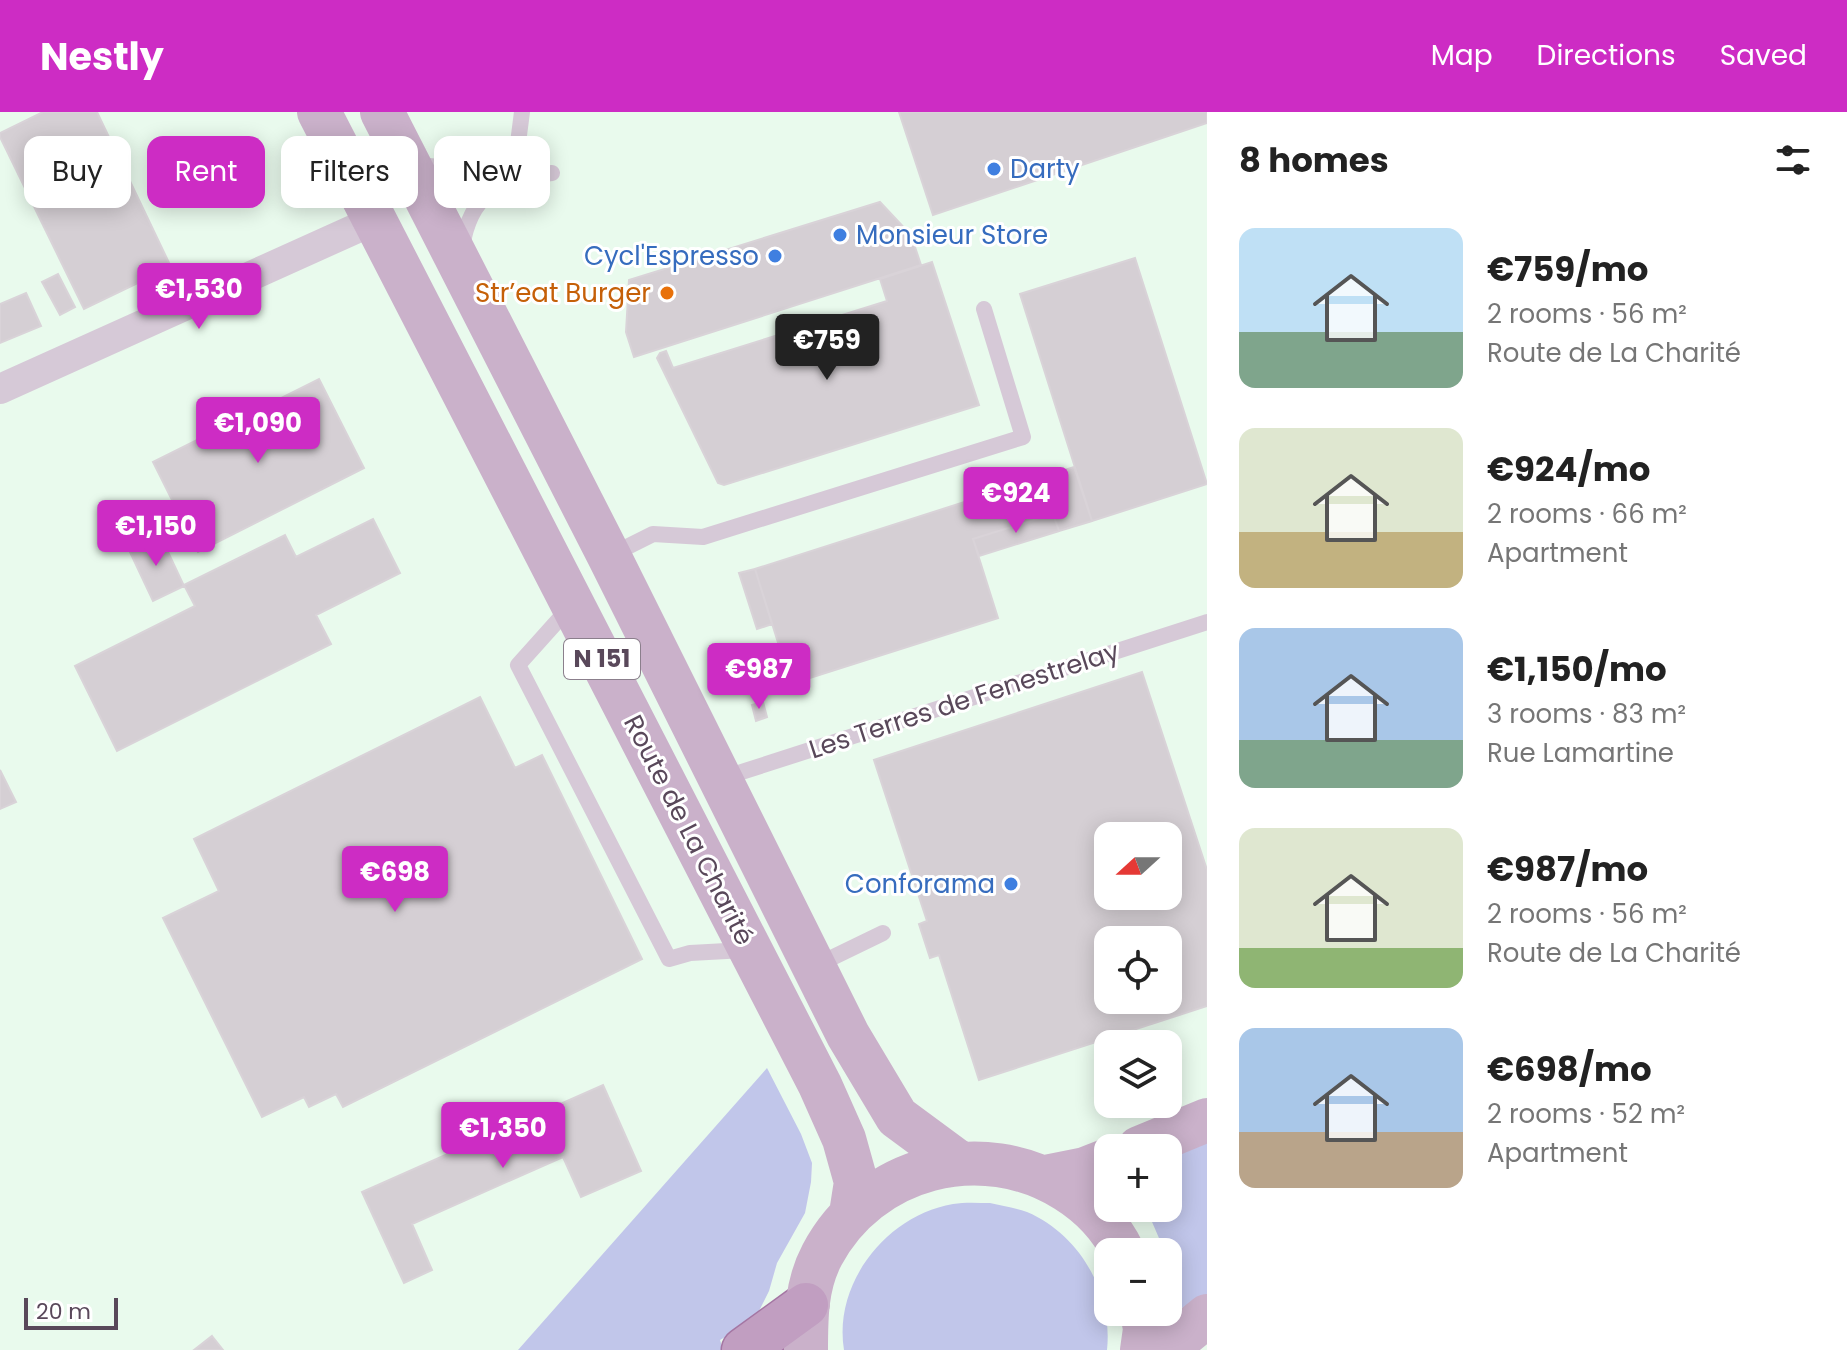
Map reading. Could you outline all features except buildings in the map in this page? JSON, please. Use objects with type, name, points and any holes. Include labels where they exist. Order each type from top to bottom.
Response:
[{"type":"highway","points":[[744,1350],[806,1305]]},
{"type":"main road","name":"Route de La Charité","points":[[319,112],[820,1085],[844,1139],[856,1182],[851,1214]]},
{"type":"main road","name":"Route de La Charité","points":[[382,112],[394,136]]},
{"type":"main road","name":"Route de La Charité","points":[[418,182],[848,1035],[897,1117],[958,1162]]},
{"type":"main road","points":[[1173,1134],[1207,1120]]},
{"type":"main road","points":[[806,1350],[806,1305],[822,1256],[851,1214],[882,1189],[918,1171],[958,1162],[1002,1164],[1045,1177],[1085,1202],[1117,1238]]},
{"type":"main road","points":[[1045,1177],[1094,1165]]},
{"type":"main road","points":[[1165,1350],[1207,1316]]},
{"type":"main road","points":[[1142,1350],[1144,1326]]},
{"type":"street","points":[[0,389],[375,220]]},
{"type":"lane","points":[[418,164],[447,168],[485,162],[507,152],[518,143],[522,112]]},
{"type":"lane","points":[[459,265],[465,226],[473,208],[485,196],[518,179],[552,173]]},
{"type":"lane","points":[[609,556],[653,534],[703,537],[1023,437],[984,309]]},
{"type":"lane","points":[[574,603],[518,665],[669,959],[690,953],[751,950]]},
{"type":"lane","name":"Les Terres de Fenestrelay","points":[[721,778],[1207,622]]},
{"type":"lane","points":[[814,966],[883,933]]},
{"type":"shaded area","points":[[0,112],[1207,112],[1207,1350],[723,1350],[720,1340],[769,1291],[777,1263],[805,1213],[811,1182],[812,1163],[767,1069],[518,1350],[0,1350]]},
{"type":"shaded area","points":[[767,1068],[801,1134],[812,1163],[805,1213],[777,1263],[769,1291],[755,1319],[720,1340],[723,1350],[518,1350]]},
{"type":"shaded area","points":[[1207,1137],[1207,1299],[1183,1310],[1182,1238],[1159,1238],[1152,1222],[1182,1222],[1182,1147]]},
{"type":"shaded area","points":[[958,1203],[990,1203],[1027,1212],[1063,1235],[1078,1251],[1094,1277],[1094,1326],[1108,1326],[1107,1350],[844,1350],[843,1325],[847,1300],[856,1277],[870,1256],[887,1237],[907,1222],[929,1211]]},
{"type":"place","name":"Darty","points":[[994,169]]},
{"type":"place","name":"Monsieur Store","points":[[840,235]]},
{"type":"place","name":"Cycl'Espresso","points":[[775,256]]},
{"type":"place","name":"Str’eat Burger","points":[[667,293]]},
{"type":"place","name":"Conforama","points":[[1011,884]]}]
